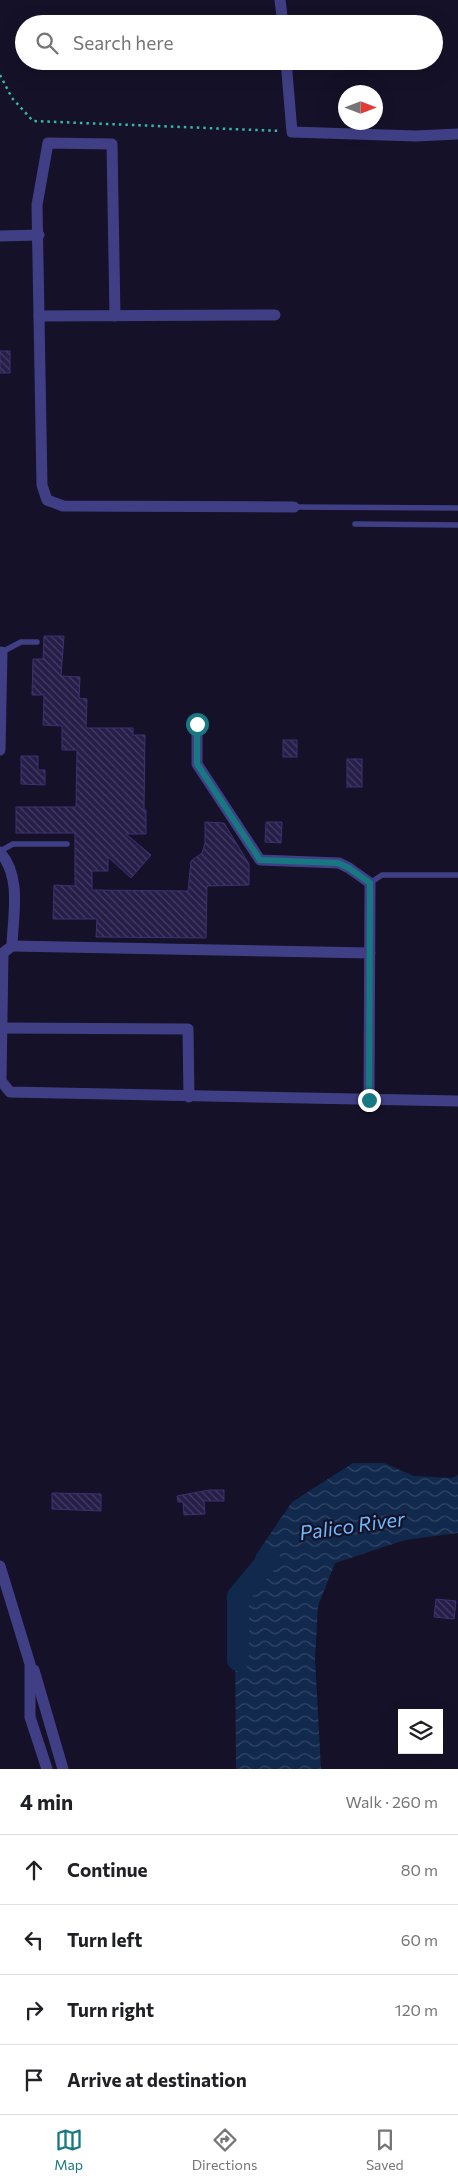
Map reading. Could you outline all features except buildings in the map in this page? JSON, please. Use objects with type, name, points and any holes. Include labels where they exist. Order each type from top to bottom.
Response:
[{"type":"street","points":[[280,0],[282,15]]},
{"type":"street","points":[[287,70],[292,132],[416,136],[458,134]]},
{"type":"street","points":[[115,316],[112,144],[48,143],[37,204],[42,485],[47,500],[63,506],[294,507]]},
{"type":"street","points":[[0,236],[39,235]]},
{"type":"street","points":[[39,316],[275,315]]},
{"type":"street","points":[[0,750],[2,652]]},
{"type":"street","points":[[197,724],[197,764],[260,860],[338,863],[349,868],[370,883],[369,1100]]},
{"type":"street","points":[[0,852],[9,863],[14,881],[12,946]]},
{"type":"street","points":[[370,953],[12,946],[4,953],[0,1081],[10,1092],[458,1101]]},
{"type":"street","points":[[2,1028],[188,1030],[189,1097]]},
{"type":"street","points":[[0,1566],[63,1769]]},
{"type":"street","points":[[30,1664],[30,1717],[47,1769]]},
{"type":"lane","points":[[294,507],[458,508]]},
{"type":"lane","points":[[355,524],[458,525]]},
{"type":"lane","points":[[2,652],[21,642],[37,642]]},
{"type":"lane","points":[[0,852],[13,844],[67,844]]},
{"type":"lane","points":[[370,883],[382,875],[458,875]]},
{"type":"path","points":[[0,75],[12,98],[33,121],[292,132]]},
{"type":"water","points":[[353,1463],[384,1463],[414,1476],[451,1478],[458,1475],[458,1533],[405,1540],[335,1563],[318,1606],[315,1659],[321,1769],[236,1769],[235,1643],[256,1555],[292,1502]]},
{"type":"waterway","name":"Palico River","points":[[238,1660],[238,1596],[269,1559]]},
{"type":"route","points":[[197,724],[197,764],[260,860],[338,863],[349,868],[370,883],[369,1100]]}]
